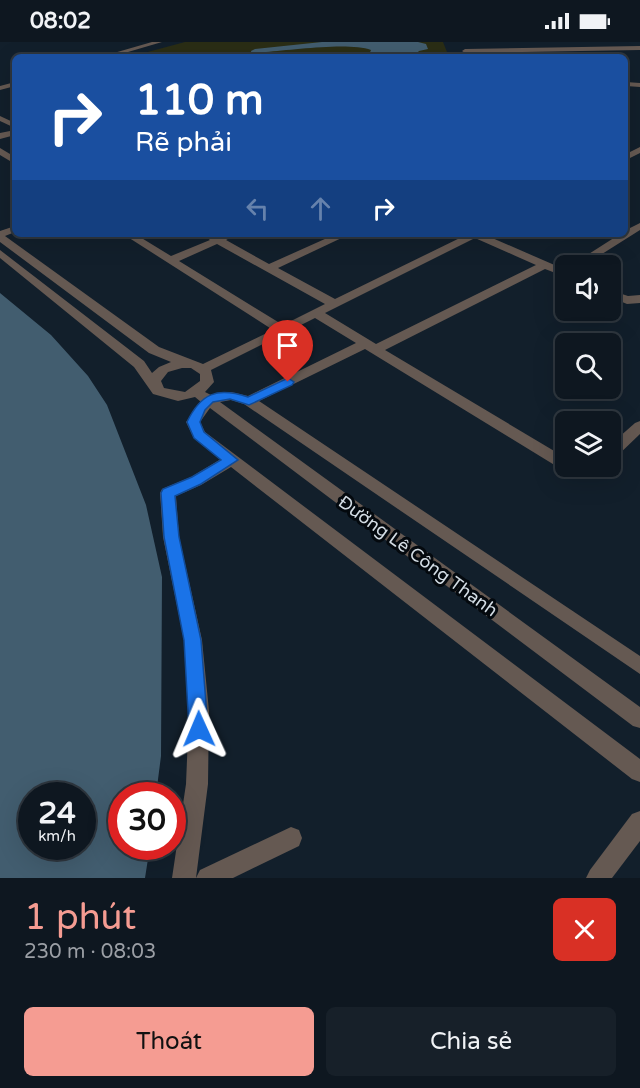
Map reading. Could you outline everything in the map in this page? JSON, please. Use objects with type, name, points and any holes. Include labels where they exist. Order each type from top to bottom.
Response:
[{"type":"street","points":[[114,54],[159,42]]},
{"type":"street","points":[[127,54],[172,42]]},
{"type":"street","points":[[464,51],[567,54],[640,48]]},
{"type":"street","points":[[0,236],[154,350],[203,369],[208,377],[200,408],[193,422],[199,435],[640,771]]},
{"type":"street","points":[[133,237],[284,331]]},
{"type":"street","points":[[171,260],[212,237],[336,305]]},
{"type":"street","points":[[269,268],[338,237]]},
{"type":"street","points":[[203,369],[284,331],[469,237]]},
{"type":"street","points":[[482,237],[555,269]]},
{"type":"street","points":[[593,255],[622,237]]},
{"type":"street","points":[[0,253],[139,364],[158,391],[172,396],[230,395],[249,401],[640,666]]},
{"type":"street","points":[[249,401],[544,265]]},
{"type":"street","points":[[621,298],[627,300],[640,299]]},
{"type":"street","points":[[317,314],[555,459]]},
{"type":"street","points":[[155,386],[154,381],[162,370],[187,363]]},
{"type":"street","name":"Đường Lê Công Thanh","points":[[203,395],[359,513],[640,719]]},
{"type":"street","points":[[621,444],[640,426]]},
{"type":"street","points":[[184,878],[197,784],[199,711],[193,640],[171,537],[168,493],[196,481],[231,460]]},
{"type":"street","points":[[598,878],[640,822]]},
{"type":"street","points":[[208,878],[291,838]]},
{"type":"green space","points":[[185,42],[443,42],[448,54],[140,54]]},
{"type":"water","points":[[322,42],[418,42],[426,44],[428,49],[416,54],[369,54],[371,50],[335,47],[252,54],[251,51]]},
{"type":"water","points":[[0,293],[51,335],[88,376],[107,405],[146,505],[162,577],[161,756],[158,782],[108,782],[108,860],[148,860],[145,878],[0,878]]},
{"type":"route","points":[[199,729],[193,640],[171,537],[168,493],[196,481],[231,460],[199,435],[193,422],[200,408],[209,399],[230,395],[249,401],[288,382]]}]
